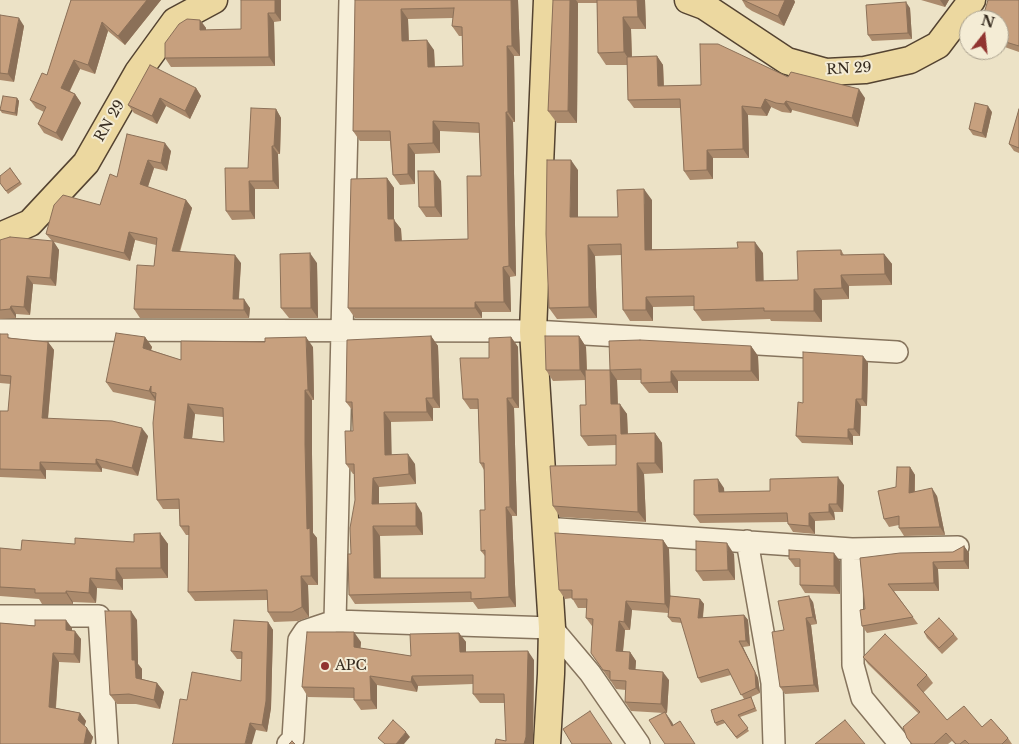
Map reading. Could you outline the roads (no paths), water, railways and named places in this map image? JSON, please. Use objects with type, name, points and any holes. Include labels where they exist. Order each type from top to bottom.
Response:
[{"type":"main road","name":"RN 29","points":[[0,236],[30,222],[86,163],[138,72],[175,21],[214,0]]},
{"type":"main road","points":[[547,0],[533,331],[544,528],[552,628],[552,674],[547,744]]},
{"type":"main road","name":"RN 29","points":[[688,0],[704,6],[787,61],[826,72],[865,70],[910,60],[938,45],[972,0]]},
{"type":"street","points":[[335,621],[350,0]]},
{"type":"street","points":[[0,330],[533,331],[897,352]]},
{"type":"street","points":[[544,528],[852,549],[958,547]]},
{"type":"street","points":[[747,541],[772,683],[774,744]]},
{"type":"street","points":[[852,549],[853,665],[862,698],[900,744]]},
{"type":"street","points":[[0,616],[99,616],[107,744]]},
{"type":"street","points":[[294,742],[299,640],[304,630],[335,621],[552,628],[590,673],[639,744]]},
{"type":"place","name":"APC","points":[[325,666]]}]
